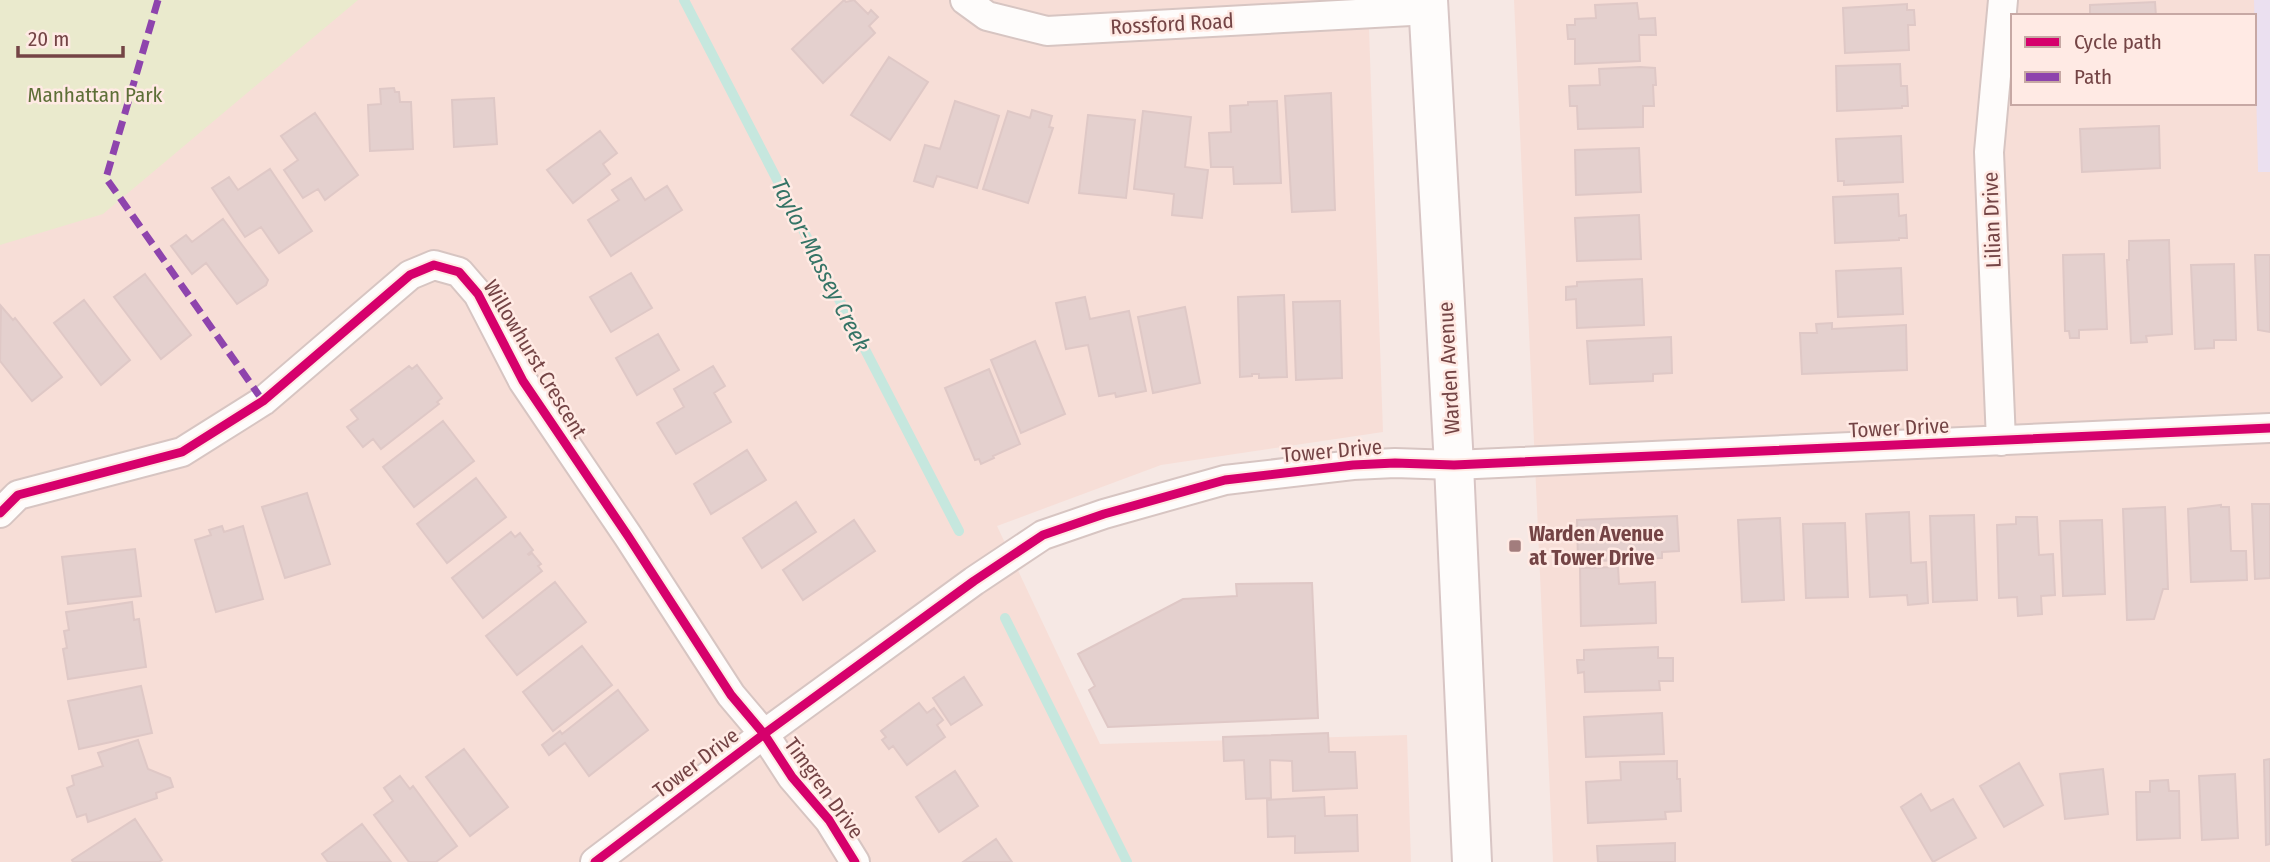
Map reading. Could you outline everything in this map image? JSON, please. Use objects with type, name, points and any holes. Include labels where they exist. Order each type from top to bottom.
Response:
[{"type":"main road","name":"Warden Avenue","points":[[1429,5],[1472,862]]},
{"type":"street","name":"Rossford Road","points":[[965,0],[987,16],[1047,31],[1429,5]]},
{"type":"street","name":"Lilian Drive","points":[[2001,441],[1989,152],[2003,0]]},
{"type":"street","name":"Willowhurst Crescent","points":[[0,513],[18,495],[182,452],[263,401],[410,275],[434,265],[459,272],[478,294],[523,381],[731,695],[764,734]]},
{"type":"street","name":"Tower Drive","points":[[596,862],[764,734],[974,580],[1042,536],[1104,514],[1225,480],[1353,465],[1395,463],[1454,466],[2270,428]]},
{"type":"street","name":"Timgren Drive","points":[[764,734],[792,777],[829,820],[855,862]]},
{"type":"shaded area","points":[[0,0],[1368,0],[1383,432],[1161,465],[997,526],[1100,744],[1407,735],[1411,862],[0,862]]},
{"type":"shaded area","points":[[1514,0],[2270,0],[2270,862],[1553,862]]},
{"type":"shaded area","points":[[2254,0],[2270,0],[2270,172],[2258,172]]},
{"type":"green space","name":"Manhattan Park","points":[[0,0],[358,0],[103,214],[0,245]]},
{"type":"building","points":[[844,0],[854,0],[868,14],[871,10],[878,17],[869,26],[875,33],[823,83],[792,49]]},
{"type":"building","points":[[2155,2],[2156,14],[2090,14],[2090,5]]},
{"type":"building","points":[[1637,3],[1639,19],[1655,18],[1656,35],[1639,35],[1640,61],[1575,64],[1575,39],[1568,39],[1567,25],[1575,25],[1575,19],[1596,18],[1595,5]]},
{"type":"building","points":[[1907,4],[1907,10],[1914,10],[1915,25],[1908,25],[1909,50],[1845,53],[1843,8]]},
{"type":"building","points":[[889,57],[928,82],[890,140],[851,115]]},
{"type":"building","points":[[1900,64],[1901,86],[1907,86],[1908,106],[1837,111],[1836,66]]},
{"type":"building","points":[[1655,68],[1656,85],[1653,85],[1654,106],[1643,106],[1643,127],[1578,129],[1577,106],[1570,106],[1569,86],[1600,85],[1599,69]]},
{"type":"building","points":[[394,88],[395,92],[399,92],[400,102],[411,102],[413,149],[370,151],[368,105],[381,104],[380,89]]},
{"type":"building","points":[[1331,93],[1335,210],[1292,212],[1285,96]]},
{"type":"building","points":[[494,98],[497,144],[454,147],[452,100]]},
{"type":"building","points":[[955,101],[999,116],[977,188],[937,176],[933,187],[914,181],[925,145],[940,149]]},
{"type":"building","points":[[1277,101],[1281,183],[1234,184],[1233,167],[1211,167],[1209,133],[1231,132],[1230,106]]},
{"type":"building","points":[[1032,110],[1052,116],[1049,127],[1053,128],[1028,203],[983,189],[1008,111],[1030,118]]},
{"type":"building","points":[[1143,111],[1191,117],[1185,167],[1208,170],[1202,218],[1172,215],[1174,194],[1134,189]]},
{"type":"building","points":[[315,113],[358,175],[325,200],[318,189],[303,198],[284,170],[298,160],[281,136]]},
{"type":"building","points":[[1088,115],[1135,120],[1126,198],[1079,193]]},
{"type":"building","points":[[2159,126],[2160,168],[2082,172],[2080,129]]},
{"type":"building","points":[[600,131],[617,153],[603,164],[610,174],[573,203],[547,170]]},
{"type":"building","points":[[1901,136],[1903,182],[1844,185],[1844,181],[1838,181],[1836,139]]},
{"type":"building","points":[[1639,148],[1641,192],[1576,195],[1575,150]]},
{"type":"building","points":[[270,169],[312,231],[279,253],[261,227],[245,237],[212,188],[229,177],[238,190]]},
{"type":"building","points":[[631,178],[645,200],[667,186],[682,210],[611,256],[588,220],[619,200],[612,190]]},
{"type":"building","points":[[1898,194],[1899,216],[1906,215],[1907,238],[1835,243],[1833,197]]},
{"type":"building","points":[[1639,215],[1641,259],[1577,261],[1575,218]]},
{"type":"building","points":[[223,219],[268,280],[266,285],[237,304],[206,263],[192,274],[171,246],[186,235],[192,242]]},
{"type":"building","points":[[2169,240],[2172,334],[2146,336],[2147,342],[2131,343],[2127,260],[2129,241]]},
{"type":"building","points":[[2104,254],[2107,329],[2079,330],[2079,338],[2070,338],[2069,331],[2065,331],[2063,255]]},
{"type":"building","points":[[2255,255],[2270,255],[2270,332],[2258,330]]},
{"type":"building","points":[[2234,264],[2236,340],[2214,340],[2214,348],[2195,349],[2191,265]]},
{"type":"building","points":[[1901,268],[1903,314],[1838,317],[1836,271]]},
{"type":"building","points":[[631,273],[652,308],[611,332],[590,297]]},
{"type":"building","points":[[145,274],[191,335],[161,359],[114,297]]},
{"type":"building","points":[[1642,279],[1644,325],[1577,328],[1576,299],[1566,300],[1566,287],[1577,286],[1577,282]]},
{"type":"building","points":[[1284,295],[1287,377],[1259,378],[1259,374],[1252,374],[1240,377],[1238,297]]},
{"type":"building","points":[[1085,297],[1090,319],[1129,311],[1146,391],[1116,397],[1115,393],[1099,396],[1088,345],[1066,349],[1056,303]]},
{"type":"building","points":[[84,300],[130,360],[101,385],[54,323]]},
{"type":"building","points":[[1340,301],[1342,378],[1296,380],[1293,302]]},
{"type":"building","points":[[1,306],[13,320],[15,318],[62,377],[32,401],[0,361]]},
{"type":"building","points":[[1185,307],[1200,383],[1153,393],[1138,317]]},
{"type":"building","points":[[1832,323],[1832,329],[1906,325],[1907,370],[1802,374],[1800,333],[1817,333],[1816,324]]},
{"type":"building","points":[[658,334],[679,370],[637,395],[616,358]]},
{"type":"building","points":[[1671,337],[1672,373],[1653,374],[1653,381],[1590,384],[1587,341]]},
{"type":"building","points":[[1035,341],[1065,414],[1021,433],[991,360]]},
{"type":"building","points":[[417,365],[442,398],[437,402],[439,404],[381,449],[373,439],[363,447],[347,427],[358,419],[351,410],[409,366],[412,369]]},
{"type":"building","points":[[713,366],[725,386],[714,393],[731,422],[676,454],[657,423],[684,407],[674,389]]},
{"type":"building","points":[[989,369],[1020,444],[981,464],[979,459],[975,460],[945,388]]},
{"type":"building","points":[[443,421],[474,461],[414,507],[383,467]]},
{"type":"building","points":[[747,450],[766,480],[711,514],[694,484]]},
{"type":"building","points":[[476,478],[506,517],[447,563],[417,524]]},
{"type":"building","points":[[307,493],[330,564],[285,578],[262,507]]},
{"type":"building","points":[[796,502],[816,532],[762,568],[743,538]]},
{"type":"building","points":[[2252,504],[2270,504],[2270,578],[2255,579]]},
{"type":"building","points":[[2221,505],[2229,507],[2231,551],[2246,551],[2247,580],[2191,582],[2188,509]]},
{"type":"building","points":[[2165,507],[2168,589],[2163,589],[2154,619],[2127,620],[2123,509]]},
{"type":"building","points":[[1909,512],[1911,563],[1926,562],[1928,603],[1908,605],[1907,595],[1870,597],[1866,514]]},
{"type":"building","points":[[1974,515],[1977,600],[1933,602],[1930,516]]},
{"type":"building","points":[[1677,516],[1679,551],[1662,552],[1662,558],[1578,562],[1577,520]]},
{"type":"building","points":[[2016,517],[2037,517],[2039,555],[2053,554],[2055,595],[2041,596],[2042,614],[2018,616],[2017,597],[1999,598],[1997,525],[2016,524]]},
{"type":"building","points":[[1780,518],[1784,600],[1742,602],[1738,520]]},
{"type":"building","points":[[854,520],[875,551],[803,600],[783,570]]},
{"type":"building","points":[[2102,520],[2105,594],[2063,596],[2060,521]]},
{"type":"building","points":[[1845,523],[1848,597],[1806,598],[1803,524]]},
{"type":"building","points":[[222,526],[224,532],[243,526],[263,599],[216,612],[195,540],[211,535],[209,530]]},
{"type":"building","points":[[511,532],[515,537],[520,533],[533,550],[528,554],[532,553],[541,564],[538,566],[542,571],[483,618],[452,578]]},
{"type":"building","points":[[135,549],[141,596],[68,604],[62,557]]},
{"type":"building","points":[[1618,567],[1619,584],[1655,582],[1656,623],[1581,626],[1580,568]]},
{"type":"building","points":[[555,582],[586,622],[517,675],[486,636]]},
{"type":"building","points":[[1312,583],[1318,718],[1108,727],[1089,690],[1095,686],[1078,654],[1183,599],[1237,596],[1236,584]]},
{"type":"building","points":[[132,602],[134,620],[139,619],[146,667],[68,679],[63,649],[67,648],[64,631],[69,630],[66,612]]},
{"type":"building","points":[[582,646],[612,685],[553,731],[523,692]]},
{"type":"building","points":[[1658,647],[1658,658],[1673,658],[1673,681],[1659,681],[1660,690],[1585,692],[1584,672],[1578,673],[1577,660],[1584,660],[1584,650]]},
{"type":"building","points":[[964,677],[982,705],[951,725],[933,698]]},
{"type":"building","points":[[141,686],[152,733],[79,749],[68,701]]},
{"type":"building","points":[[618,690],[648,730],[589,776],[565,743],[549,755],[542,745],[560,731],[562,734]]},
{"type":"building","points":[[919,703],[927,713],[934,708],[943,720],[937,725],[945,737],[907,765],[893,746],[889,749],[882,740],[886,737],[881,731]]},
{"type":"building","points":[[1662,713],[1664,754],[1586,757],[1584,717]]},
{"type":"building","points":[[1328,733],[1329,752],[1355,752],[1357,788],[1293,791],[1292,761],[1270,760],[1271,798],[1246,799],[1244,760],[1224,761],[1223,737]]},
{"type":"building","points":[[138,740],[148,769],[170,778],[173,787],[156,793],[157,798],[88,822],[86,814],[77,817],[67,788],[74,785],[72,776],[103,766],[98,753]]},
{"type":"building","points":[[464,749],[508,807],[470,836],[426,777]]},
{"type":"building","points":[[2270,759],[2270,844],[2266,845],[2264,760]]},
{"type":"building","points":[[1677,761],[1681,811],[1665,812],[1666,819],[1588,823],[1586,782],[1621,780],[1620,762]]},
{"type":"building","points":[[2019,763],[2043,805],[2004,827],[1980,786]]},
{"type":"building","points":[[2103,769],[2108,814],[2065,819],[2060,774]]},
{"type":"building","points":[[955,771],[978,806],[939,832],[916,797]]},
{"type":"building","points":[[2235,774],[2238,838],[2202,840],[2199,776]]},
{"type":"building","points":[[400,776],[410,789],[413,786],[457,846],[436,862],[409,862],[374,815],[393,801],[384,788]]},
{"type":"building","points":[[2168,780],[2169,791],[2179,791],[2180,838],[2137,840],[2136,792],[2150,792],[2150,781]]},
{"type":"building","points":[[1921,794],[1931,811],[1953,799],[1976,838],[1933,862],[1901,807]]},
{"type":"building","points":[[1324,797],[1325,816],[1357,815],[1358,851],[1295,853],[1295,836],[1268,837],[1267,800]]},
{"type":"building","points":[[135,819],[162,860],[73,862],[72,860]]},
{"type":"building","points":[[362,824],[391,862],[328,862],[322,854]]},
{"type":"building","points":[[996,839],[1012,862],[963,862]]},
{"type":"building","points":[[1675,843],[1675,862],[1598,862],[1597,846]]},
{"type":"waterway","name":"Taylor-Massey Creek","points":[[684,0],[959,531]]},
{"type":"waterway","name":"Taylor-Massey Creek","points":[[1005,618],[1127,862]]},
{"type":"marked path","points":[[158,0],[106,178],[263,401]]},
{"type":"cycle path","points":[[0,513],[18,495],[182,452],[263,401],[410,275],[434,265],[459,272],[478,294],[523,381],[731,695],[764,734],[792,777],[829,820],[855,862]]},
{"type":"cycle path","points":[[595,862],[764,734],[974,581],[1043,535],[1104,514],[1225,480],[1353,465],[1454,465],[2270,428]]},
{"type":"place","name":"Warden Avenue at Tower Drive","points":[[1515,546]]}]
